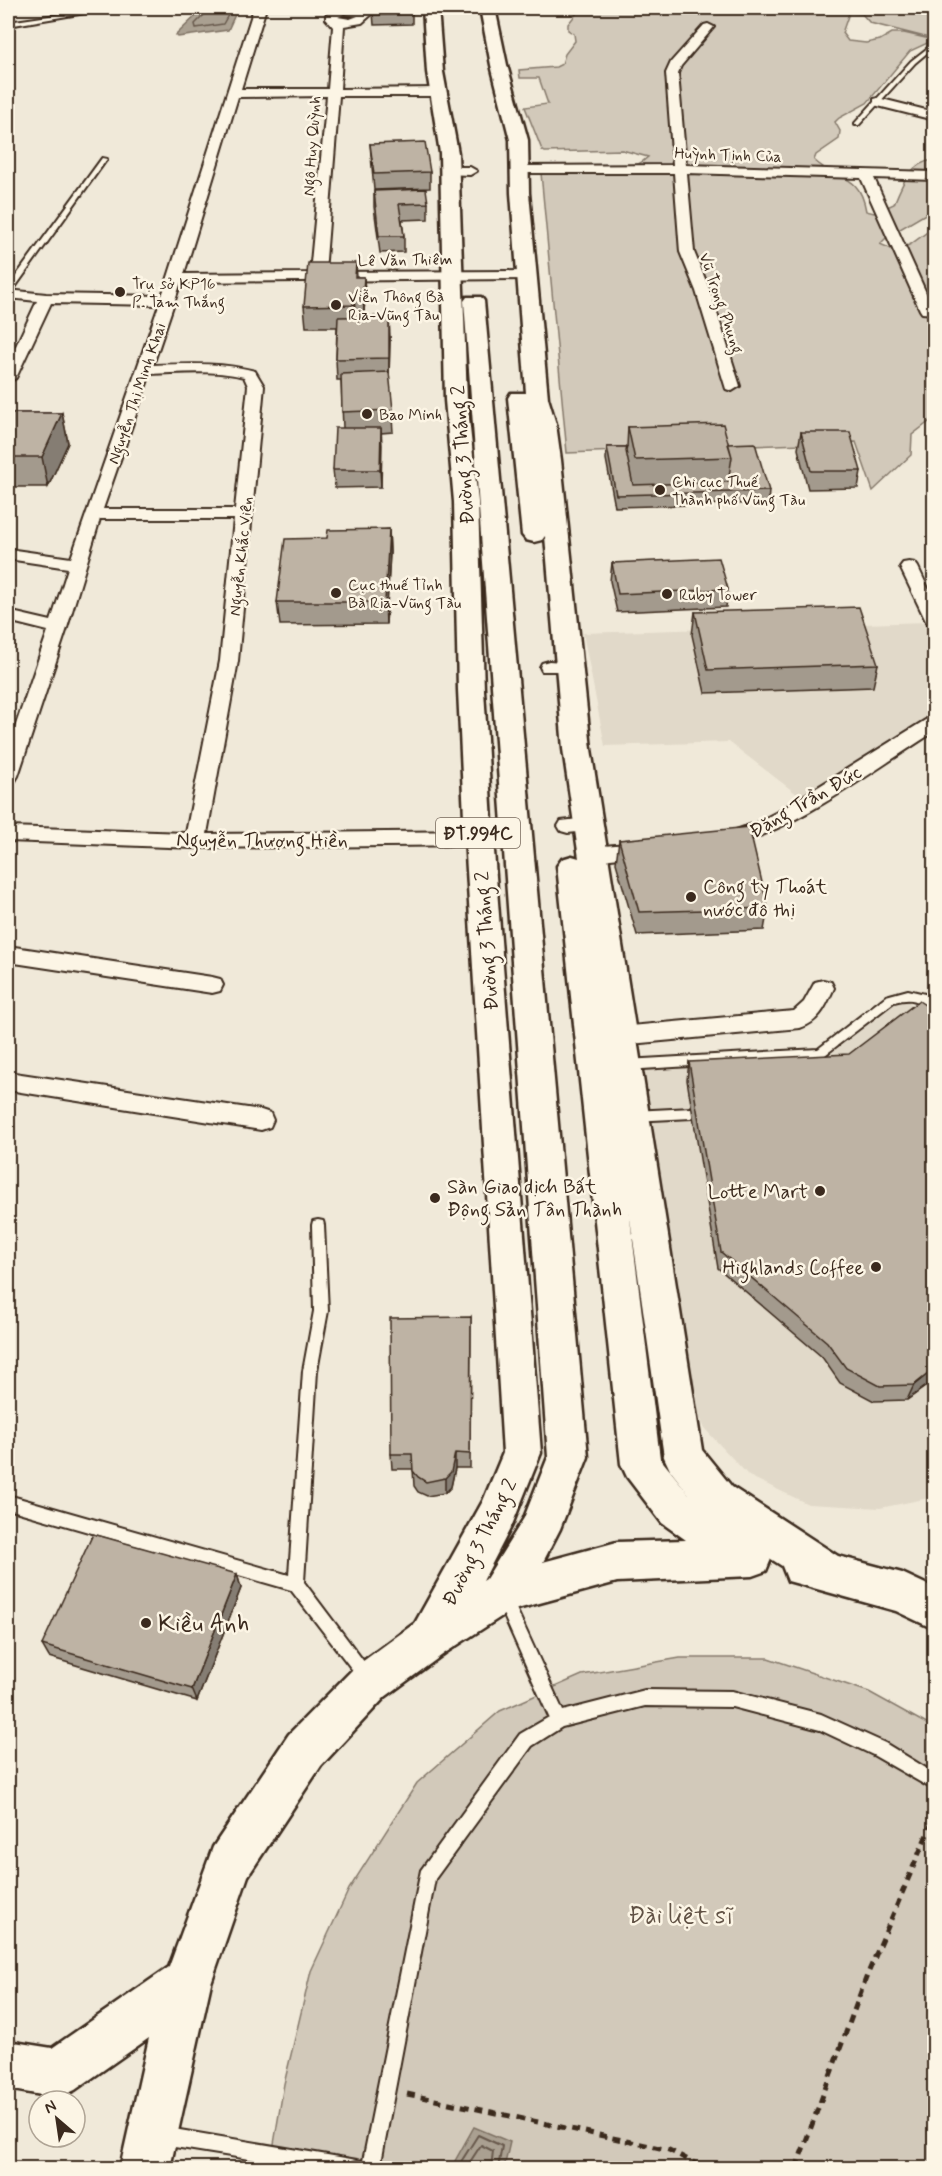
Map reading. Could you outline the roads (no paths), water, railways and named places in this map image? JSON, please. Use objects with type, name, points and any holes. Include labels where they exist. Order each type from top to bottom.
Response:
[{"type":"main road","name":"Đường 3 Tháng 2","points":[[430,8],[433,61],[448,140],[460,171]]},
{"type":"main road","name":"Đường 3 Tháng 2","points":[[448,8],[455,76],[469,138],[460,171],[463,276],[516,829],[568,1457],[540,1529],[501,1593]]},
{"type":"main road","points":[[475,8],[484,62],[520,193],[520,275],[537,398],[545,424],[550,460],[558,667],[610,1066],[641,1464],[676,1510],[744,1556]]},
{"type":"main road","points":[[488,8],[499,65],[519,140],[516,173]]},
{"type":"main road","name":"Đường 3 Tháng 2","points":[[430,1638],[498,1512],[522,1453],[478,838],[470,678],[468,548],[456,400],[463,276]]},
{"type":"main road","points":[[578,825],[592,854],[620,1036],[610,1066],[632,1116],[684,1458],[718,1500],[824,1571]]},
{"type":"main road","points":[[148,2151],[187,1983],[229,1863],[305,1750],[370,1682],[430,1638],[501,1593],[617,1562],[744,1556],[824,1571],[902,1593],[934,1609]]},
{"type":"main road","points":[[8,2065],[58,2073],[187,1983]]},
{"type":"street","name":"Nguyễn Thị Minh Khai","points":[[8,776],[58,628],[93,514],[168,301],[260,8]]},
{"type":"street","name":"Ngô Huy Quỳnh","points":[[317,278],[339,27],[332,19]]},
{"type":"street","name":"Vũ Trọng Phụng","points":[[708,27],[675,65],[672,73],[687,252],[703,291],[732,386]]},
{"type":"street","points":[[235,93],[439,92]]},
{"type":"street","points":[[878,102],[934,116]]},
{"type":"street","name":"Huỳnh Tịnh Của","points":[[516,173],[681,169],[934,176]]},
{"type":"street","points":[[866,175],[931,310]]},
{"type":"street","name":"Lê Văn Thiêm","points":[[175,278],[520,275]]},
{"type":"street","points":[[8,292],[46,298],[168,301]]},
{"type":"street","points":[[8,378],[46,298]]},
{"type":"street","name":"Nguyễn Khắc Viện","points":[[145,370],[237,371],[250,374],[256,386],[229,661],[195,841]]},
{"type":"street","points":[[93,514],[245,514]]},
{"type":"street","points":[[8,554],[77,564]]},
{"type":"street","points":[[909,567],[934,619]]},
{"type":"street","points":[[8,616],[58,628]]},
{"type":"street","name":"Đặng Trần Đức","points":[[704,845],[742,836],[788,815],[934,723]]},
{"type":"street","name":"Nguyễn Thượng Hiền","points":[[8,834],[195,841],[478,838],[516,829]]},
{"type":"street","points":[[592,854],[670,848]]},
{"type":"street","points":[[8,954],[213,986]]},
{"type":"street","points":[[620,1036],[800,1019],[813,1008],[823,988]]},
{"type":"street","points":[[8,1081],[261,1120]]},
{"type":"lane","points":[[8,24],[51,15],[112,8]]},
{"type":"lane","points":[[856,124],[913,62],[934,45]]},
{"type":"lane","points":[[8,292],[104,159]]},
{"type":"lane","points":[[610,1066],[821,1053],[890,999],[908,994],[926,998],[934,1004]]},
{"type":"lane","points":[[632,1116],[692,1113]]},
{"type":"lane","points":[[296,1584],[310,1371],[321,1311],[318,1225]]},
{"type":"lane","points":[[8,1502],[296,1584],[370,1682]]},
{"type":"lane","points":[[501,1593],[559,1720]]},
{"type":"lane","points":[[370,2169],[427,1876],[526,1740],[559,1720],[645,1698],[732,1699],[821,1722],[879,1749],[934,1782]]},
{"type":"lane","points":[[148,2151],[358,2169]]},
{"type":"water","points":[[204,8],[238,8],[228,30],[178,37],[176,35]]},
{"type":"water","points":[[474,2127],[510,2142],[504,2168],[451,2168]]},
{"type":"place","name":"Trụ sở KP16 P. Tam Thắng","points":[[120,292]]},
{"type":"place","name":"Viễn Thông Bà Rịa-Vũng Tàu","points":[[336,305]]},
{"type":"place","name":"Bao Minh","points":[[367,414]]},
{"type":"place","name":"Chi cục Thuế Thành phố Vũng Tàu","points":[[660,490]]},
{"type":"place","name":"Cục thuế Tỉnh Bà Rịa-Vũng Tàu","points":[[336,593]]},
{"type":"place","name":"Ruby Tower","points":[[667,594]]},
{"type":"place","name":"Công ty Thoát nước đô thị","points":[[691,897]]},
{"type":"place","name":"Lotte Mart","points":[[820,1191]]},
{"type":"place","name":"Sàn Giao dịch Bất Động Sản Tân Thành","points":[[435,1198]]},
{"type":"place","name":"Highlands Coffee","points":[[876,1267]]},
{"type":"place","name":"Kiều Anh","points":[[146,1623]]},
{"type":"park label","name":"Đài liệt sĩ","points":[[681,1915]]}]
